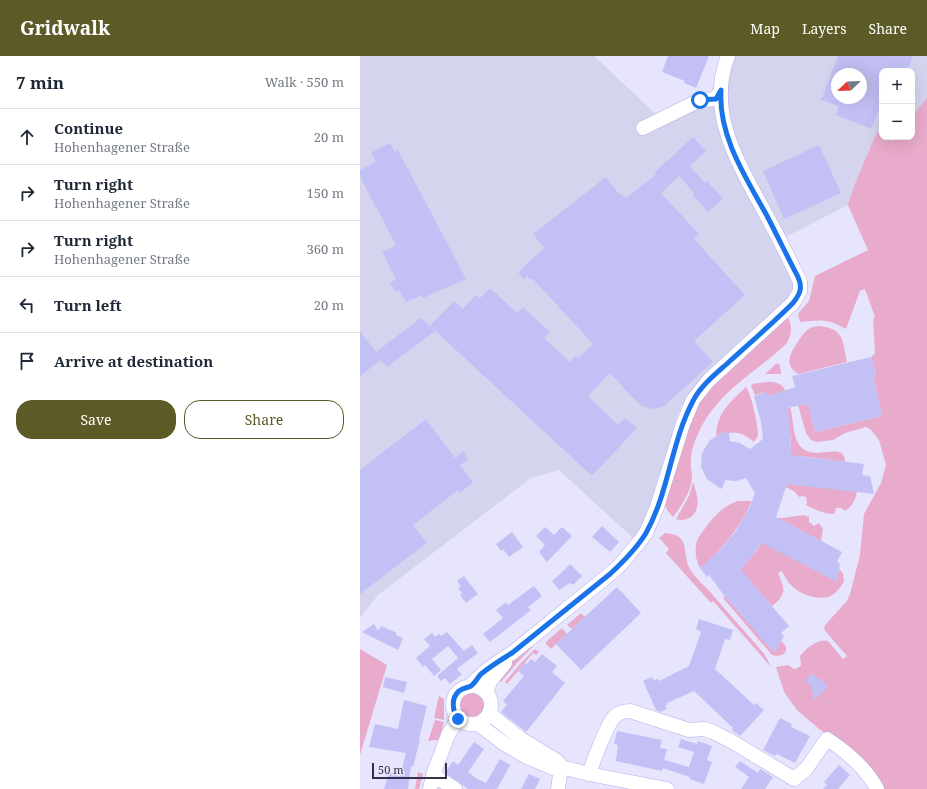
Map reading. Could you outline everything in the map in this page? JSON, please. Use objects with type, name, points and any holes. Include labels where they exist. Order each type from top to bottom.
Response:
[{"type":"street","points":[[470,686],[482,674],[497,662],[512,653],[620,565],[646,533],[658,506],[683,424],[693,400],[708,381],[793,303],[800,291],[800,282],[731,146],[722,114],[720,99],[722,77],[728,56]]},
{"type":"street","points":[[643,128],[700,100],[716,99],[721,90]]},
{"type":"street","points":[[486,692],[491,680],[512,653]]},
{"type":"street","points":[[470,686],[476,686],[486,692],[490,698],[492,706],[490,714],[483,722],[478,724],[468,724],[458,719],[453,710],[453,700],[460,690],[470,686]]},
{"type":"street","points":[[589,774],[606,732],[614,717],[623,712],[630,711],[689,730],[704,729],[713,732],[731,741],[794,779],[806,769],[827,739],[838,746],[859,764],[872,780],[877,789]]},
{"type":"street","points":[[490,714],[521,739],[557,761],[561,767],[558,789]]},
{"type":"street","points":[[455,789],[432,782],[448,735],[458,719]]},
{"type":"street","points":[[478,724],[506,745],[527,757],[553,768],[561,767],[667,789]]},
{"type":"shaded area","points":[[360,56],[594,56],[660,118],[715,98],[726,56],[927,56],[927,98],[915,112],[915,68],[879,68],[879,133],[877,132],[848,205],[774,243],[792,281],[794,288],[793,294],[688,396],[681,407],[676,420],[653,501],[641,528],[634,539],[559,470],[531,478],[378,595],[360,618]]},
{"type":"shaded area","points":[[927,98],[927,789],[882,789],[845,746],[819,729],[797,710],[784,692],[776,667],[788,665],[794,669],[798,668],[801,665],[800,656],[809,647],[820,641],[828,641],[843,659],[847,656],[824,629],[825,625],[847,601],[850,594],[860,555],[864,514],[881,483],[886,465],[879,440],[870,429],[866,427],[845,433],[833,440],[817,442],[811,440],[806,433],[798,405],[808,404],[815,432],[882,416],[873,376],[876,375],[871,357],[875,354],[873,319],[875,317],[865,289],[860,291],[846,329],[829,321],[800,322],[798,314],[809,301],[815,276],[868,250],[848,205],[854,186],[877,132],[879,133],[879,140],[915,140],[915,112]]},
{"type":"shaded area","points":[[787,316],[791,330],[787,343],[726,394],[706,419],[696,438],[692,450],[692,482],[686,498],[673,517],[667,510],[665,504],[685,432],[692,414],[713,383]]},
{"type":"shaded area","points":[[819,326],[834,330],[838,333],[843,342],[847,362],[798,374],[791,366],[791,353],[799,340],[810,328]]},
{"type":"shaded area","points":[[776,364],[779,364],[781,374],[765,374]]},
{"type":"shaded area","points":[[766,382],[781,385],[785,389],[786,393],[768,396],[765,392],[755,395],[751,386],[752,384]]},
{"type":"shaded area","points":[[746,387],[754,411],[758,437],[754,442],[745,435],[736,433],[727,433],[716,436],[719,421],[725,408]]},
{"type":"shaded area","points":[[790,407],[796,438],[801,447],[814,453],[840,452],[844,456],[845,462],[801,456],[790,467],[791,441],[787,408]]},
{"type":"shaded area","points":[[790,472],[797,485],[857,492],[855,498],[845,511],[841,508],[836,508],[834,514],[817,510],[806,505],[806,497],[799,497],[795,492],[786,487]]},
{"type":"shaded area","points":[[693,482],[698,500],[697,509],[689,518],[682,520],[676,519],[689,496]]},
{"type":"shaded area","points":[[738,501],[752,501],[730,538],[700,568],[696,553],[698,538],[710,521],[720,511]]},
{"type":"shaded area","points":[[804,515],[809,517],[809,522],[814,526],[819,523],[823,529],[821,541],[776,518]]},
{"type":"shaded area","points":[[769,532],[837,582],[839,569],[843,573],[844,582],[839,589],[833,595],[828,597],[813,597],[794,588],[782,571],[778,573],[783,587],[782,595],[772,606],[747,578],[732,578],[757,550]]},
{"type":"shaded area","points":[[665,533],[673,534],[679,537],[684,545],[687,563],[692,572],[765,655],[771,667],[713,601],[711,603],[666,553],[669,549],[659,538]]},
{"type":"shaded area","points":[[725,596],[774,652],[781,641],[786,647],[785,652],[776,656],[772,655],[723,598]]},
{"type":"shaded area","points":[[581,613],[585,617],[572,629],[567,625]]},
{"type":"shaded area","points":[[562,628],[567,634],[551,649],[546,642]]},
{"type":"shaded area","points":[[531,644],[533,646],[501,682],[497,680],[511,662]]},
{"type":"shaded area","points":[[360,649],[387,665],[360,755]]},
{"type":"shaded area","points":[[535,649],[539,652],[536,655],[533,653],[507,684],[505,682]]},
{"type":"shaded area","points":[[472,693],[480,697],[484,705],[480,713],[472,717],[464,713],[460,705],[464,697]]},
{"type":"shaded area","points":[[439,696],[444,699],[444,720],[434,718]]},
{"type":"shaded area","points":[[435,720],[444,722],[442,730],[438,740],[428,741]]},
{"type":"shaded area","points":[[418,772],[423,774],[419,789],[415,789]]},
{"type":"building","points":[[668,56],[709,56],[696,88],[684,83],[685,81],[662,72]]},
{"type":"building","points":[[838,56],[913,56],[908,68],[879,68],[879,109],[871,129],[836,115],[839,106],[833,104],[867,104],[867,68],[833,68]]},
{"type":"building","points":[[831,74],[831,103],[819,99],[822,98]]},
{"type":"building","points":[[693,137],[706,151],[690,166],[705,183],[707,181],[723,199],[708,212],[679,176],[661,193],[699,234],[694,239],[745,295],[694,341],[713,362],[664,406],[653,409],[642,406],[610,373],[588,396],[618,425],[625,418],[637,428],[592,476],[430,326],[454,301],[463,309],[476,295],[480,298],[490,288],[517,313],[523,307],[550,332],[544,338],[570,362],[575,356],[578,358],[593,344],[532,278],[531,280],[527,276],[524,279],[518,272],[544,248],[533,234],[606,177],[619,194],[620,193],[626,198],[656,175],[654,173]]},
{"type":"building","points":[[390,143],[395,152],[398,150],[466,279],[423,298],[422,295],[406,302],[399,290],[395,292],[390,283],[396,279],[382,252],[396,245],[360,177],[360,170],[376,162],[371,153]]},
{"type":"building","points":[[819,145],[841,193],[784,219],[763,171]]},
{"type":"building","points":[[421,318],[435,331],[387,367],[381,360],[360,376],[360,331],[376,352]]},
{"type":"building","points":[[871,357],[876,375],[873,376],[882,416],[815,432],[808,404],[787,408],[790,428],[791,455],[864,464],[862,475],[870,476],[874,494],[787,484],[776,517],[842,552],[837,562],[840,563],[837,582],[762,543],[741,570],[789,626],[781,633],[784,636],[774,653],[723,594],[709,575],[707,577],[700,568],[721,549],[736,531],[750,507],[755,493],[746,478],[736,481],[725,480],[722,489],[709,480],[708,481],[701,467],[702,453],[710,440],[722,433],[729,432],[730,441],[740,443],[750,449],[763,439],[761,422],[754,396],[766,392],[768,396],[795,387],[792,376]]},
{"type":"building","points":[[426,419],[455,458],[463,451],[468,459],[460,465],[473,482],[460,493],[458,490],[413,525],[427,543],[360,594],[360,470]]},
{"type":"building","points":[[602,526],[619,542],[610,552],[592,537]]},
{"type":"building","points":[[545,527],[554,535],[562,527],[572,536],[547,562],[539,552],[545,545],[536,536]]},
{"type":"building","points":[[512,532],[523,547],[509,557],[503,549],[501,551],[496,544]]},
{"type":"building","points":[[570,564],[582,576],[573,585],[570,583],[559,590],[552,581]]},
{"type":"building","points":[[464,576],[478,594],[466,603],[460,595],[462,593],[458,588],[461,586],[457,581]]},
{"type":"building","points":[[534,586],[542,596],[528,607],[531,610],[490,642],[483,634],[503,618],[496,610],[506,602],[508,605]]},
{"type":"building","points":[[617,587],[641,613],[581,670],[556,644]]},
{"type":"building","points":[[699,619],[733,630],[730,640],[725,639],[715,669],[754,705],[756,703],[764,710],[740,736],[732,730],[733,728],[694,691],[667,703],[668,704],[665,706],[667,709],[660,712],[656,710],[643,681],[652,677],[654,680],[658,679],[659,681],[689,666],[701,632],[696,629]]},
{"type":"building","points":[[374,624],[378,631],[381,626],[397,633],[396,635],[403,638],[398,650],[362,632]]},
{"type":"building","points":[[447,632],[464,651],[472,645],[478,653],[459,667],[457,670],[462,674],[450,684],[445,678],[441,681],[437,676],[458,658],[448,646],[432,659],[441,670],[434,676],[425,665],[423,667],[416,658],[430,646],[424,639],[432,633],[435,637],[439,634],[441,636]]},
{"type":"building","points":[[542,654],[557,666],[552,672],[565,683],[526,732],[501,712],[507,705],[503,701],[524,676],[518,671],[531,659],[535,662]]},
{"type":"building","points":[[813,673],[828,687],[814,700],[811,686],[805,680]]},
{"type":"building","points":[[385,677],[407,682],[404,693],[383,687]]},
{"type":"building","points":[[404,700],[427,706],[420,739],[413,767],[411,766],[408,789],[384,789],[389,773],[400,776],[406,753],[369,747],[375,724],[398,729]]},
{"type":"building","points":[[780,718],[792,724],[791,727],[810,736],[795,763],[777,754],[775,756],[763,750]]},
{"type":"building","points":[[617,731],[662,740],[660,748],[667,749],[664,760],[689,767],[694,752],[678,747],[681,739],[697,744],[698,741],[712,746],[707,760],[712,762],[704,784],[690,779],[690,777],[663,768],[662,771],[616,761],[618,745],[614,744]]},
{"type":"building","points":[[474,742],[484,749],[468,772],[476,778],[486,783],[500,759],[510,765],[497,789],[468,789],[445,773],[453,761],[458,765]]},
{"type":"building","points":[[740,761],[758,773],[760,769],[773,777],[765,789],[741,789],[749,777],[735,767]]},
{"type":"building","points":[[839,765],[850,775],[838,789],[823,789],[827,785],[824,782]]},
{"type":"building","points":[[529,774],[540,779],[535,789],[521,789]]},
{"type":"route","points":[[458,719],[453,710],[453,700],[460,690],[470,686],[497,662],[512,653],[610,574],[620,565],[640,541],[646,533],[658,506],[683,424],[693,400],[708,381],[793,303],[800,291],[801,286],[798,277],[731,146],[726,133],[722,114],[720,99],[721,90],[716,99],[700,100]]}]
